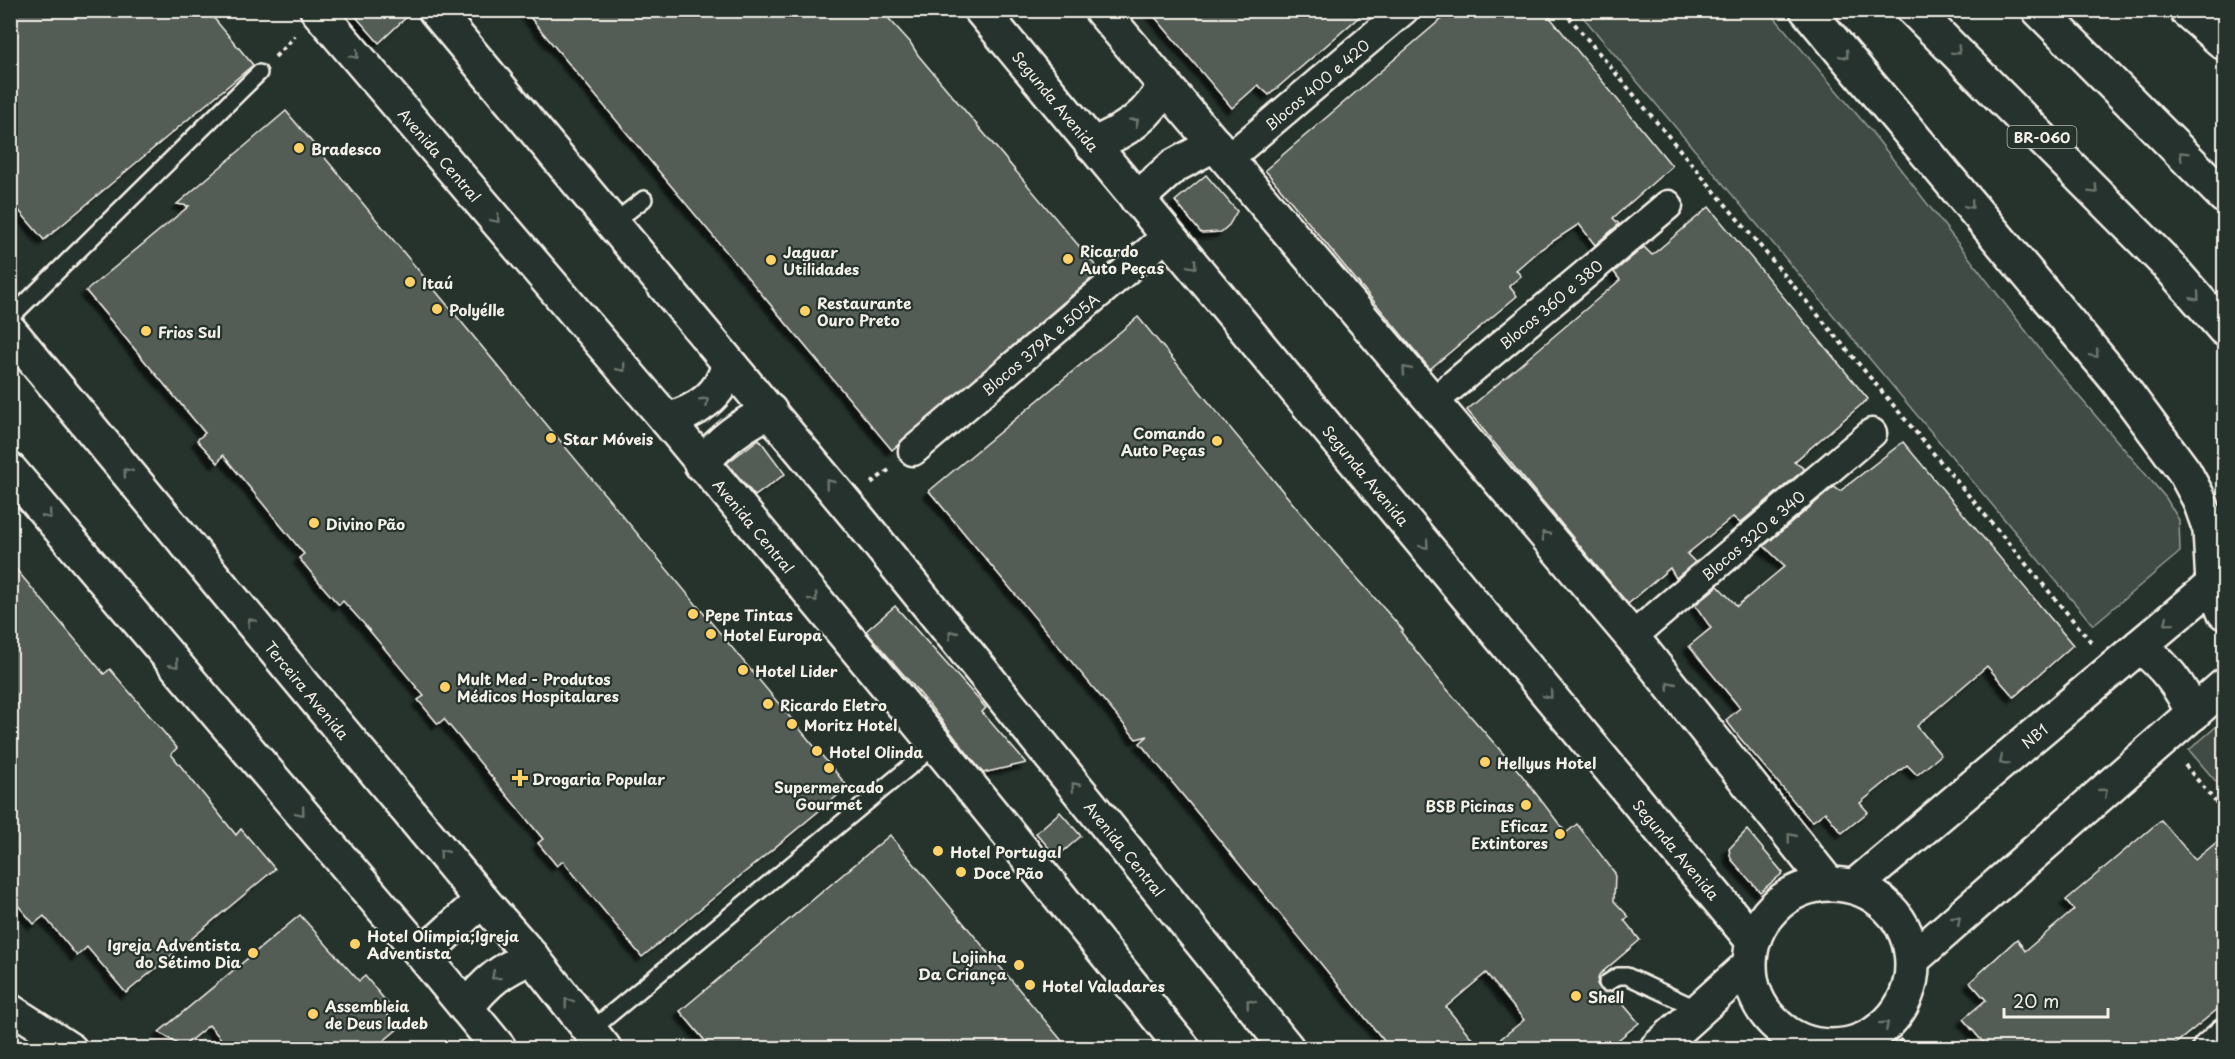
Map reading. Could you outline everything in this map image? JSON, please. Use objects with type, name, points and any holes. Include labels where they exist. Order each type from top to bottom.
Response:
[{"type":"main road","name":"Avenida Central","points":[[435,10],[728,365],[770,411],[1287,1048]]},
{"type":"main road","name":"Segunda Avenida","points":[[981,10],[1168,235],[1751,953]]},
{"type":"main road","points":[[1101,10],[1841,884]]},
{"type":"main road","points":[[1807,10],[2116,379],[2184,471],[2199,499],[2210,530],[2221,590]]},
{"type":"main road","name":"BR-060","points":[[1914,10],[2168,265],[2224,329]]},
{"type":"main road","points":[[2038,10],[2224,196]]},
{"type":"main road","points":[[2186,10],[2224,43]]},
{"type":"main road","name":"Avenida Central","points":[[318,11],[667,420],[1183,1048]]},
{"type":"main road","points":[[1092,145],[1123,132],[1143,116],[1156,102],[1165,84]]},
{"type":"main road","points":[[1137,199],[1174,166],[1222,152]]},
{"type":"main road","name":"Terceira Avenida","points":[[10,331],[482,900],[532,957],[597,1040]]},
{"type":"main road","points":[[667,420],[697,408],[725,379],[728,365]]},
{"type":"main road","points":[[701,464],[725,437],[743,424],[770,411]]},
{"type":"main road","points":[[10,470],[421,952],[466,1008],[488,1045]]},
{"type":"main road","name":"NB1","points":[[1841,884],[2140,646],[2221,590]]},
{"type":"main road","points":[[2140,646],[2169,671],[2180,687],[2193,714]]},
{"type":"main road","points":[[1913,959],[2224,686]]},
{"type":"main road","points":[[1657,1048],[1700,1010],[1751,953],[1764,918],[1782,900],[1803,888],[1841,884],[1880,899],[1897,916],[1908,936],[1913,959],[1911,983],[1902,1006],[1897,1037],[1866,1040],[1841,1047],[1813,1047],[1789,1035],[1768,1017],[1755,993],[1751,953]]},
{"type":"main road","points":[[421,952],[442,937],[482,900]]},
{"type":"main road","points":[[466,1008],[482,987],[501,970],[532,957]]},
{"type":"street","name":"Blocos 400 e 420","points":[[1222,152],[1404,10]]},
{"type":"street","name":"Blocos 360 e 380","points":[[1433,402],[1668,205]]},
{"type":"street","name":"Blocos 379A e 505A","points":[[913,451],[1168,235]]},
{"type":"street","name":"Blocos 320 e 340","points":[[1632,637],[1872,433]]},
{"type":"street","points":[[10,1008],[72,1048]]},
{"type":"street","points":[[2207,1048],[2224,1034]]},
{"type":"lane","points":[[10,318],[259,74]]},
{"type":"lane","points":[[612,224],[644,199]]},
{"type":"lane","points":[[597,1040],[936,745]]},
{"type":"lane","points":[[1607,983],[1618,976],[1627,975],[1700,1010]]},
{"type":"path","points":[[1563,10],[2091,642],[2108,672]]},
{"type":"path","points":[[259,74],[318,11]]},
{"type":"path","points":[[844,503],[913,451]]},
{"type":"path","points":[[2091,642],[2100,634]]},
{"type":"path","points":[[2159,744],[2172,750],[2224,812]]},
{"type":"shaded area","points":[[1578,11],[1769,11],[1871,131],[2053,366],[2166,498],[2179,520],[2180,552],[2093,625]]},
{"type":"shaded area","points":[[2224,720],[2224,791],[2189,750]]},
{"type":"building","points":[[10,10],[207,10],[253,65],[44,240],[10,200]]},
{"type":"building","points":[[350,10],[414,10],[379,43]]},
{"type":"building","points":[[524,10],[881,10],[1100,271],[892,450]]},
{"type":"building","points":[[1149,10],[1367,10],[1269,95],[1258,85],[1232,108]]},
{"type":"building","points":[[1452,10],[1544,10],[1672,166],[1613,218],[1619,224],[1595,245],[1579,224],[1538,251],[1516,270],[1521,276],[1509,286],[1517,296],[1430,369],[1265,170]]},
{"type":"building","points":[[286,111],[848,787],[642,957],[563,861],[557,866],[538,843],[543,839],[444,719],[438,724],[418,700],[424,696],[364,624],[343,601],[339,605],[324,588],[299,558],[304,554],[223,455],[218,463],[197,440],[205,433],[86,291],[189,206],[177,204]]},
{"type":"building","points":[[1206,175],[1237,211],[1229,225],[1221,232],[1201,233],[1175,201]]},
{"type":"building","points":[[1709,207],[1868,399],[1794,462],[1805,469],[1740,523],[1733,517],[1687,554],[1695,562],[1676,578],[1670,568],[1628,604],[1467,410],[1620,280],[1614,272],[1644,247],[1652,255]]},
{"type":"building","points":[[1138,317],[1320,536],[1403,630],[1401,632],[1439,680],[1521,774],[1566,833],[1577,824],[1615,873],[1614,901],[1629,917],[1624,920],[1640,940],[1599,975],[1597,984],[1603,992],[1612,991],[1639,1023],[1608,1048],[1489,1048],[1524,1020],[1486,973],[1446,1007],[1480,1048],[1390,1048],[1140,743],[1148,736],[1136,739],[929,491]]},
{"type":"building","points":[[759,439],[785,474],[755,496],[727,463]]},
{"type":"building","points":[[1903,442],[2073,645],[2014,697],[1987,666],[1917,726],[1941,755],[1917,775],[1907,765],[1860,803],[1868,812],[1842,833],[1825,812],[1813,821],[1809,819],[1726,720],[1740,708],[1689,646],[1711,628],[1695,605],[1718,586],[1737,606],[1785,566],[1764,546],[1834,487],[1840,491]]},
{"type":"building","points":[[10,562],[104,674],[110,669],[177,748],[171,754],[236,835],[241,829],[275,869],[126,993],[87,947],[77,956],[44,916],[34,924],[10,896]]},
{"type":"building","points":[[895,606],[986,708],[982,712],[1026,763],[983,773],[923,697],[866,631]]},
{"type":"building","points":[[1060,812],[1081,836],[1057,857],[1036,833]]},
{"type":"building","points":[[2161,820],[2195,860],[2224,836],[2224,1004],[2170,1048],[1988,1048],[1963,1019],[1986,1000],[1970,982],[2017,939],[2025,951],[2074,910],[2066,900]]},
{"type":"building","points":[[1747,830],[1783,873],[1760,892],[1731,859],[1729,849]]},
{"type":"building","points":[[890,835],[1068,1048],[711,1048],[680,1011]]},
{"type":"building","points":[[300,915],[359,981],[365,976],[389,1005],[383,1010],[399,1028],[375,1048],[229,1048],[209,1025],[182,1047],[159,1032]]},
{"type":"place","name":"Bradesco","points":[[299,148]]},
{"type":"place","name":"Ricardo Auto Peças","points":[[1068,259]]},
{"type":"place","name":"Jaguar Utilidades","points":[[771,260]]},
{"type":"place","name":"Itaú","points":[[410,282]]},
{"type":"place","name":"Polyélle","points":[[437,309]]},
{"type":"place","name":"Restaurante Ouro Preto","points":[[805,311]]},
{"type":"place","name":"Frios Sul","points":[[146,331]]},
{"type":"place","name":"Star Móveis","points":[[551,438]]},
{"type":"place","name":"Comando Auto Peças","points":[[1217,441]]},
{"type":"place","name":"Divino Pão","points":[[314,523]]},
{"type":"place","name":"Pepe Tintas","points":[[693,614]]},
{"type":"place","name":"Hotel Europa","points":[[711,634]]},
{"type":"place","name":"Hotel Lider","points":[[743,670]]},
{"type":"place","name":"Mult Med - Produtos Médicos Hospitalares","points":[[445,687]]},
{"type":"place","name":"Ricardo Eletro","points":[[768,704]]},
{"type":"place","name":"Moritz Hotel","points":[[792,724]]},
{"type":"place","name":"Hotel Olinda","points":[[817,751]]},
{"type":"place","name":"Hellyus Hotel","points":[[1485,762]]},
{"type":"place","name":"Supermercado Gourmet","points":[[829,768]]},
{"type":"place","name":"Drogaria Popular","points":[[520,778]]},
{"type":"place","name":"BSB Picinas","points":[[1526,805]]},
{"type":"place","name":"Eficaz Extintores","points":[[1560,834]]},
{"type":"place","name":"Hotel Portugal","points":[[938,851]]},
{"type":"place","name":"Doce Pão","points":[[961,872]]},
{"type":"place","name":"Hotel Olimpia;Igreja Adventista","points":[[355,944]]},
{"type":"place","name":"Igreja Adventista do Sétimo Dia","points":[[253,953]]},
{"type":"place","name":"Lojinha Da Criança","points":[[1019,965]]},
{"type":"place","name":"Hotel Valadares","points":[[1030,985]]},
{"type":"place","name":"Shell","points":[[1576,996]]},
{"type":"place","name":"Assembleia de Deus ladeb","points":[[313,1014]]}]
